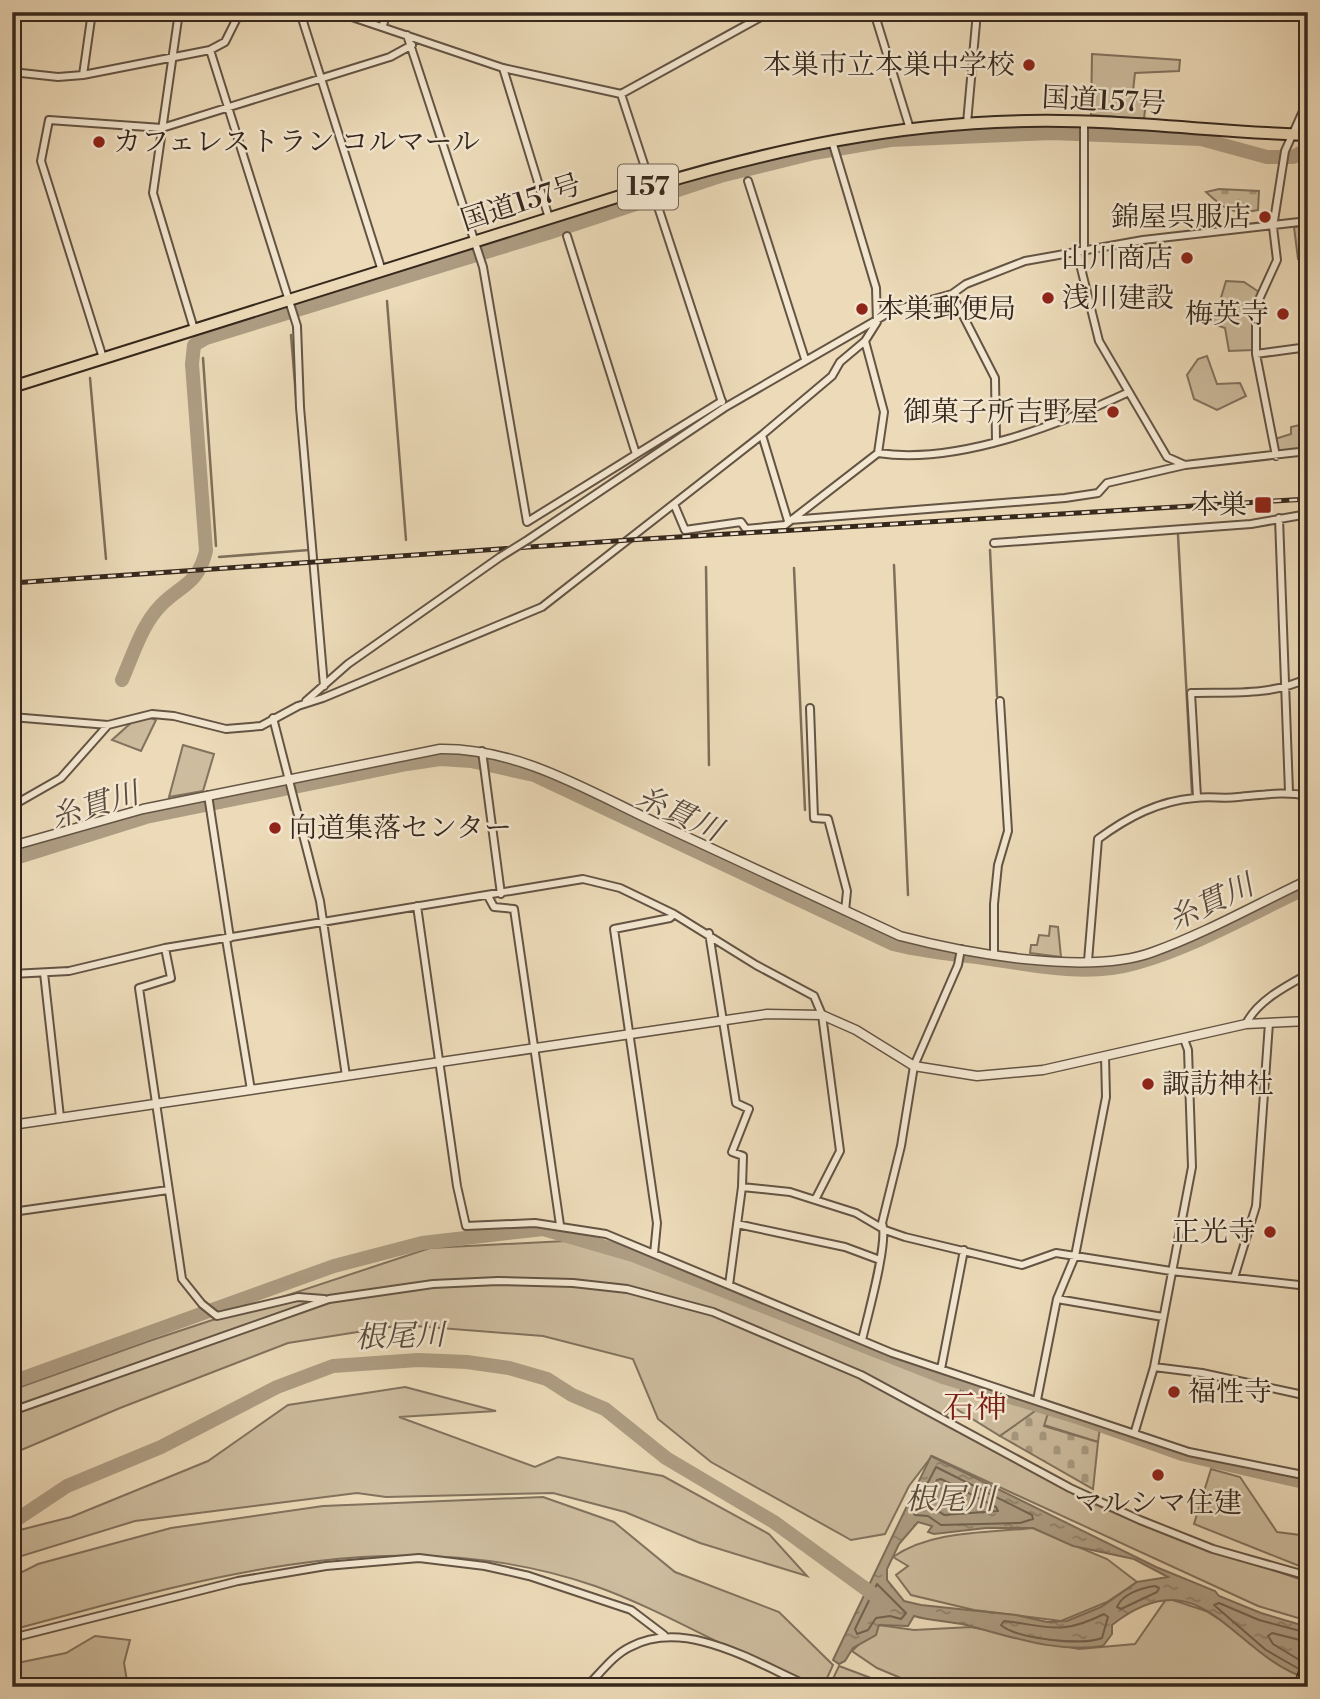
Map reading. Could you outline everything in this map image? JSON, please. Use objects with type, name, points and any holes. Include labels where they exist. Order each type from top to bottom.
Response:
[{"type":"highway","name":"国道157号","points":[[12,387],[194,329],[289,303],[652,186],[742,159],[831,139],[967,123],[1308,135]]},
{"type":"main road","points":[[1299,1687],[1308,1662]]},
{"type":"street","points":[[83,75],[92,12]]},
{"type":"street","points":[[179,12],[153,193],[194,329]]},
{"type":"street","points":[[12,72],[58,77],[83,75],[210,50],[225,42],[240,12]]},
{"type":"street","points":[[300,12],[382,271]]},
{"type":"street","points":[[337,12],[383,25],[503,68],[621,94],[770,12]]},
{"type":"street","points":[[383,25],[387,12]]},
{"type":"street","points":[[874,12],[910,129]]},
{"type":"street","points":[[967,123],[977,12]]},
{"type":"street","points":[[407,35],[483,267],[527,522],[636,454],[805,359],[877,322],[892,311],[952,294],[967,284],[1025,261],[1084,249],[1308,221]]},
{"type":"street","points":[[103,358],[42,164],[49,120],[162,128],[390,57],[412,45]]},
{"type":"street","points":[[210,50],[295,321],[324,686]]},
{"type":"street","points":[[503,68],[549,218]]},
{"type":"street","points":[[621,94],[723,404]]},
{"type":"street","points":[[1276,456],[1256,354],[1256,306],[1277,260],[1273,227],[1285,151],[1308,100]]},
{"type":"street","points":[[1084,126],[1084,249]]},
{"type":"street","points":[[12,717],[109,725],[152,714],[174,716],[220,730],[261,726],[298,706],[542,607],[762,435],[832,376],[841,362],[865,341],[877,322],[876,288],[831,139]]},
{"type":"street","points":[[748,181],[805,359]]},
{"type":"street","points":[[567,236],[636,454]]},
{"type":"street","points":[[1084,249],[1077,252],[1099,341],[1167,457],[1185,465]]},
{"type":"street","points":[[952,294],[995,378],[996,440]]},
{"type":"street","points":[[674,504],[685,530],[741,522],[746,529],[785,525],[878,453],[884,412],[865,341]]},
{"type":"street","points":[[1256,354],[1308,347]]},
{"type":"street","points":[[878,453],[894,456],[958,451],[1045,425],[1129,392]]},
{"type":"street","points":[[298,706],[387,636],[723,404]]},
{"type":"street","points":[[762,435],[789,521]]},
{"type":"street","points":[[789,521],[1065,498],[1098,493],[1107,484],[1185,465],[1308,452]]},
{"type":"street","points":[[994,543],[1251,524],[1308,514]]},
{"type":"street","points":[[1279,518],[1289,792]]},
{"type":"street","points":[[1197,797],[1191,693],[1254,693],[1287,688],[1308,678]]},
{"type":"street","points":[[994,953],[994,904],[998,865],[1009,831],[1000,701]]},
{"type":"street","points":[[810,708],[814,818],[828,819],[847,891],[845,911]]},
{"type":"street","points":[[273,718],[324,920],[346,1076]]},
{"type":"street","points":[[12,806],[61,778],[109,725]]},
{"type":"street","points":[[12,846],[116,815],[209,802],[440,749],[508,757],[582,785],[900,936],[960,951],[1088,961],[1152,953],[1308,880]]},
{"type":"street","points":[[483,755],[500,894]]},
{"type":"street","points":[[1088,961],[1098,839],[1147,809],[1197,797],[1221,799],[1289,792],[1308,796]]},
{"type":"street","points":[[209,802],[251,1090]]},
{"type":"street","points":[[12,974],[69,971],[164,948],[228,939],[324,920],[500,894],[569,879],[583,879],[620,888],[709,933],[756,965],[802,987],[814,996],[822,1015],[840,1152],[815,1200]]},
{"type":"street","points":[[488,896],[494,906],[514,909],[560,1225]]},
{"type":"street","points":[[417,906],[463,1223],[466,1226],[535,1223],[606,1234],[862,1340],[941,1369],[1189,1452],[1308,1476]]},
{"type":"street","points":[[654,1254],[657,1223],[614,929],[670,918],[674,914]]},
{"type":"street","points":[[709,933],[725,1020],[736,1103],[749,1109],[732,1152],[743,1156],[742,1187],[729,1285]]},
{"type":"street","points":[[164,948],[171,978],[139,988],[182,1279],[202,1304],[217,1316],[298,1297],[329,1299]]},
{"type":"street","points":[[862,1340],[880,1260],[885,1230],[882,1223],[901,1146],[914,1066],[959,961],[960,951]]},
{"type":"street","points":[[44,973],[60,1117]]},
{"type":"street","points":[[1246,1024],[1251,1013],[1288,985],[1308,974]]},
{"type":"street","points":[[12,1125],[767,1014],[822,1015],[856,1030],[914,1066],[948,1073],[1004,1076],[1246,1024],[1308,1021]]},
{"type":"street","points":[[1234,1278],[1255,1206],[1269,1023]]},
{"type":"street","points":[[1135,1432],[1154,1367],[1192,1167],[1188,1050],[1184,1039]]},
{"type":"street","points":[[1037,1400],[1057,1299],[1076,1256],[1106,1097],[1105,1056]]},
{"type":"street","points":[[742,1187],[790,1192],[856,1213],[885,1230],[1022,1265],[1056,1253],[1171,1271],[1308,1286]]},
{"type":"street","points":[[12,1212],[168,1190]]},
{"type":"street","points":[[737,1224],[845,1247],[880,1260]]},
{"type":"street","points":[[941,1369],[964,1250]]},
{"type":"street","points":[[12,1411],[329,1299],[433,1284],[533,1281],[627,1289],[688,1303],[861,1375],[1070,1488],[1128,1515],[1213,1549],[1308,1576]]},
{"type":"street","points":[[1057,1299],[1163,1317]]},
{"type":"street","points":[[1154,1367],[1202,1373],[1308,1396]]},
{"type":"street","points":[[12,1638],[238,1581],[326,1566],[418,1558],[485,1566],[529,1576],[631,1610],[664,1635]]},
{"type":"street","points":[[586,1687],[627,1648],[664,1635],[709,1643],[811,1687]]},
{"type":"green space","points":[[1092,54],[1180,60],[1179,71],[1135,73],[1132,100],[1146,101],[1144,119],[1091,115]]},
{"type":"green space","points":[[1219,189],[1259,191],[1258,210],[1230,210],[1206,192]]},
{"type":"green space","points":[[1308,226],[1308,256],[1298,259],[1294,227]]},
{"type":"green space","points":[[1226,281],[1244,282],[1259,292],[1253,305],[1253,350],[1229,351],[1225,328],[1213,324]]},
{"type":"green space","points":[[1207,356],[1217,384],[1240,383],[1246,396],[1217,410],[1194,399],[1187,375],[1198,359]]},
{"type":"green space","points":[[1308,423],[1308,448],[1277,452],[1275,439],[1291,434],[1291,427]]},
{"type":"green space","points":[[150,718],[156,720],[141,751],[112,740],[132,722]]},
{"type":"green space","points":[[183,745],[214,754],[203,791],[169,797]]},
{"type":"green space","points":[[1050,926],[1058,927],[1061,957],[1030,953],[1031,945],[1037,945],[1039,935],[1049,936]]},
{"type":"green space","points":[[585,1240],[726,1292],[962,1388],[942,1423],[1081,1498],[1140,1524],[1308,1582],[1308,1621],[1258,1606],[932,1456],[909,1486],[885,1534],[851,1540],[711,1462],[658,1419],[633,1359],[543,1336],[402,1325],[288,1343],[120,1408],[12,1454],[12,1390],[152,1340],[430,1248]]},
{"type":"green space","points":[[967,1385],[1100,1428],[1098,1442],[1044,1425],[1038,1410],[1000,1436],[953,1407]]},
{"type":"green space","points":[[405,1387],[496,1411],[399,1417],[535,1467],[558,1457],[663,1476],[769,1534],[807,1576],[700,1543],[625,1512],[553,1493],[386,1497],[357,1493],[135,1521],[12,1559],[12,1532],[71,1517],[208,1461],[288,1405]]},
{"type":"green space","points":[[1038,1409],[1048,1413],[1044,1426],[1098,1442],[1093,1489],[1000,1436]]},
{"type":"green space","points":[[1211,1469],[1240,1477],[1277,1532],[1308,1536],[1307,1569],[1194,1524]]},
{"type":"green space","points":[[543,1497],[614,1522],[675,1572],[779,1612],[833,1665],[823,1687],[766,1665],[624,1597],[595,1586],[522,1566],[448,1557],[375,1556],[302,1563],[229,1575],[12,1630],[12,1577],[38,1564],[171,1528],[323,1506]]},
{"type":"green space","points":[[1033,1528],[1107,1559],[1137,1582],[1107,1602],[1061,1621],[974,1610],[911,1595],[896,1575],[908,1566],[893,1557],[925,1542],[961,1534]]},
{"type":"green space","points":[[1167,1598],[1206,1611],[1308,1674],[1308,1687],[1063,1687],[1029,1680],[922,1687],[877,1668],[852,1651],[879,1625],[914,1630],[971,1627],[1079,1649],[1135,1644]]},
{"type":"green space","points":[[95,1636],[130,1640],[124,1663],[128,1687],[12,1687],[12,1664],[66,1653]]},
{"type":"green space","points":[[839,1666],[895,1687],[829,1687]]},
{"type":"water","points":[[931,1456],[1156,1567],[1215,1591],[1219,1596],[1261,1613],[1308,1627],[1308,1679],[1281,1667],[1215,1616],[1193,1604],[1170,1600],[1143,1606],[1112,1625],[1112,1634],[1103,1646],[1051,1646],[966,1625],[914,1616],[908,1626],[879,1625],[876,1635],[853,1648],[845,1661],[839,1664],[833,1660]],"holes":[[[918,1522],[932,1526],[928,1532],[934,1534],[986,1528],[1033,1528],[1073,1546],[1134,1559],[1168,1577],[1137,1582],[1101,1607],[1067,1621],[1047,1622],[1016,1615],[904,1601],[887,1580],[887,1569],[899,1544]]]},
{"type":"waterway","points":[[122,680],[150,619],[163,603],[197,573],[206,551],[192,364],[194,345],[206,338],[551,232],[720,176],[814,153],[890,140],[1052,133],[1201,139],[1267,157],[1293,157],[1308,149]]},
{"type":"waterway","points":[[387,301],[406,540]]},
{"type":"waterway","points":[[291,335],[297,409]]},
{"type":"waterway","points":[[203,358],[216,546]]},
{"type":"waterway","points":[[90,378],[106,559]]},
{"type":"waterway","points":[[219,557],[309,550],[299,429]]},
{"type":"waterway","points":[[1178,535],[1192,792]]},
{"type":"waterway","points":[[990,550],[997,696]]},
{"type":"waterway","points":[[894,565],[908,895]]},
{"type":"waterway","points":[[706,567],[709,765]]},
{"type":"waterway","points":[[794,568],[805,810]]},
{"type":"waterway","name":"糸貫川","points":[[12,859],[146,817],[440,759],[471,761],[534,775],[893,944],[914,949],[1077,970],[1117,967],[1180,948],[1308,887]]},
{"type":"waterway","points":[[12,1382],[334,1266],[422,1243],[543,1229],[633,1255],[943,1377],[1077,1417],[1182,1454],[1308,1483]]},
{"type":"waterway","name":"根尾川","points":[[12,1519],[19,1518],[67,1486],[161,1447],[277,1387],[333,1366],[418,1360],[467,1362],[509,1368],[547,1379],[572,1395],[605,1409],[666,1458],[774,1522],[881,1600]]},
{"type":"railway","points":[[12,583],[629,540],[1308,499]]},
{"type":"place","name":"本巣市立本巣中学校","points":[[1029,65]]},
{"type":"place","name":"カフェレストラン コルマール","points":[[99,142]]},
{"type":"place","name":"錦屋呉服店","points":[[1265,217]]},
{"type":"place","name":"山川商店","points":[[1187,258]]},
{"type":"place","name":"浅川建設","points":[[1048,298]]},
{"type":"place","name":"本巣郵便局","points":[[862,309]]},
{"type":"place","name":"梅英寺","points":[[1283,314]]},
{"type":"place","name":"御菓子所吉野屋","points":[[1113,412]]},
{"type":"place","name":"本巣","points":[[1263,505]]},
{"type":"place","name":"向道集落センター","points":[[275,828]]},
{"type":"place","name":"諏訪神社","points":[[1148,1084]]},
{"type":"place","name":"正光寺","points":[[1270,1232]]},
{"type":"place","name":"福性寺","points":[[1174,1392]]},
{"type":"place","name":"マルシマ住建","points":[[1158,1475]]},
{"type":"district","name":"石神","points":[[975,1408]]}]
